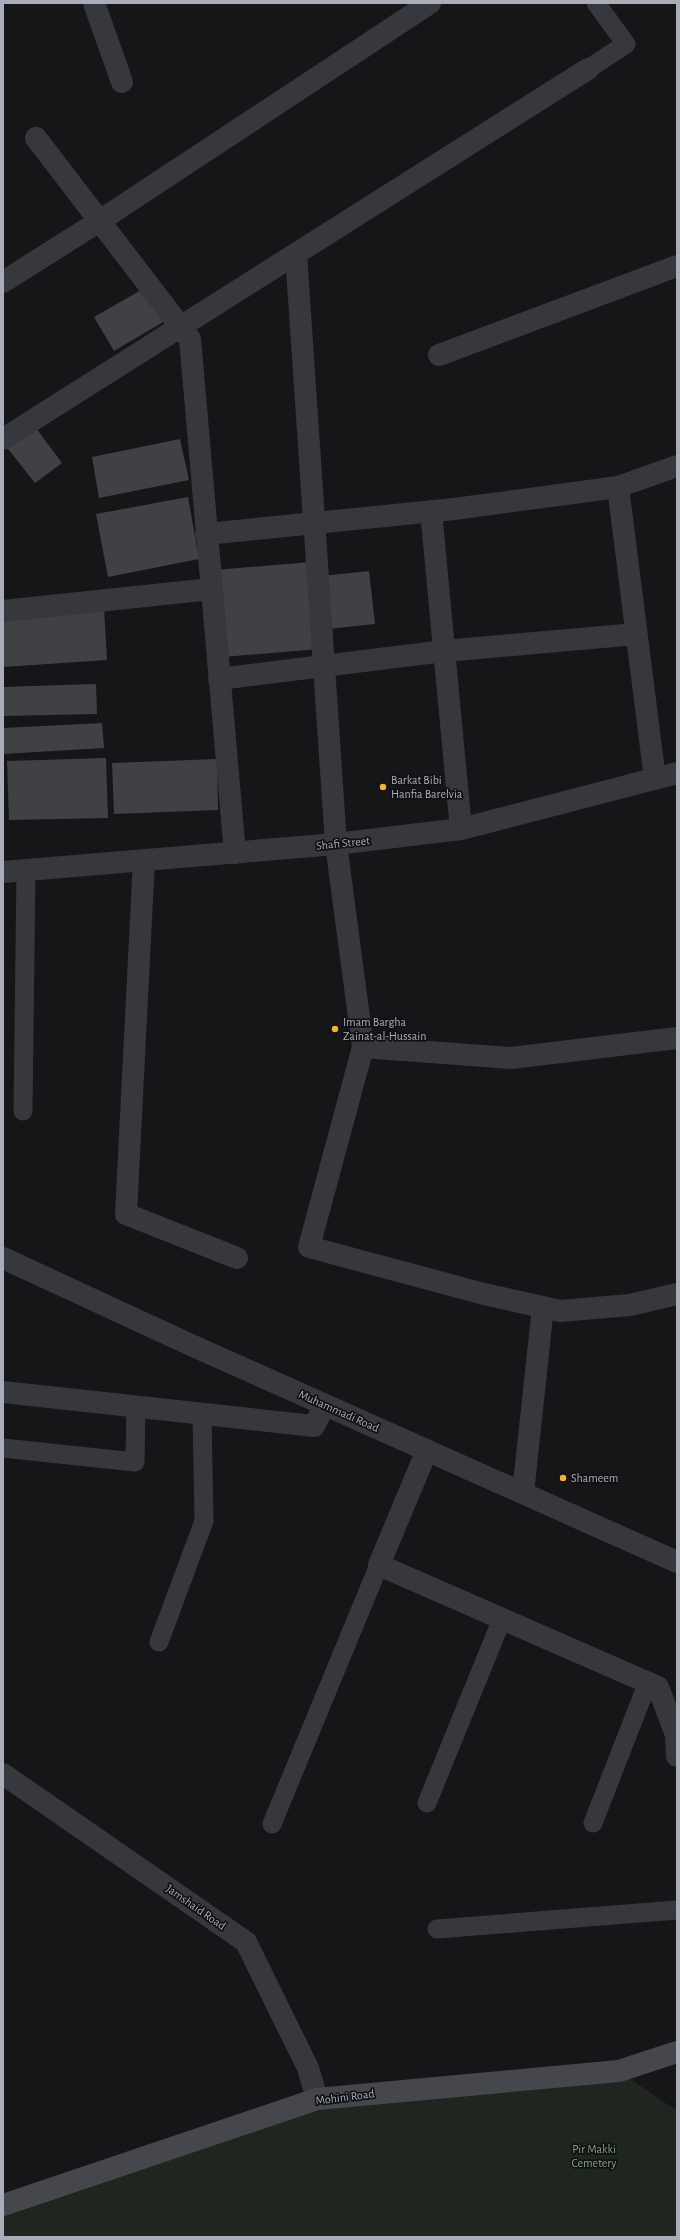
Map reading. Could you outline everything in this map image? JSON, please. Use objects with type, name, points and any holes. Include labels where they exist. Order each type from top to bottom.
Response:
[{"type":"main road","name":"Mohini Road","points":[[3,2205],[317,2099],[619,2071],[677,2052]]},
{"type":"street","points":[[94,3],[122,82]]},
{"type":"street","points":[[3,282],[101,220],[430,3]]},
{"type":"street","points":[[3,439],[588,69]]},
{"type":"street","points":[[36,138],[101,220],[190,339],[235,853]]},
{"type":"street","points":[[296,254],[336,844],[364,1047],[309,1247],[484,1294],[560,1311],[630,1305],[677,1294]]},
{"type":"street","points":[[439,355],[677,266]]},
{"type":"street","points":[[206,534],[431,511],[618,487],[677,466]]},
{"type":"street","points":[[618,487],[655,779]]},
{"type":"street","points":[[431,511],[461,829]]},
{"type":"street","points":[[3,611],[211,589]]},
{"type":"street","points":[[219,679],[444,651],[636,634]]},
{"type":"street","name":"Shafi Street","points":[[3,872],[336,844],[461,829],[677,773]]},
{"type":"street","points":[[144,860],[126,1214],[237,1258]]},
{"type":"street","points":[[364,1047],[511,1058],[677,1038]]},
{"type":"street","name":"Muhammadi Road","points":[[3,1258],[325,1405],[677,1562]]},
{"type":"street","points":[[523,1493],[543,1307]]},
{"type":"street","points":[[3,1392],[314,1426],[325,1405]]},
{"type":"street","points":[[427,1450],[379,1565],[658,1687],[676,1735],[677,1756]]},
{"type":"street","name":"Jamshaid Road","points":[[3,1774],[246,1942],[308,2068],[317,2099]]},
{"type":"lane","points":[[588,69],[626,44],[596,3]]},
{"type":"lane","points":[[23,1111],[26,871]]},
{"type":"lane","points":[[3,1448],[135,1462],[136,1406]]},
{"type":"lane","points":[[159,1642],[204,1521],[202,1414]]},
{"type":"lane","points":[[272,1824],[379,1565]]},
{"type":"lane","points":[[427,1803],[502,1619]]},
{"type":"lane","points":[[593,1823],[648,1682]]},
{"type":"lane","points":[[437,1929],[677,1910]]},
{"type":"green space","name":"Pir Makki Cemetery","points":[[619,2071],[677,2111],[677,2237],[3,2237],[3,2205],[317,2099]]},
{"type":"building","points":[[143,289],[163,322],[114,351],[94,317]]},
{"type":"building","points":[[33,424],[62,463],[35,483],[5,445]]},
{"type":"building","points":[[180,439],[189,480],[99,498],[92,457]]},
{"type":"building","points":[[188,497],[199,559],[108,577],[96,514]]},
{"type":"building","points":[[311,562],[319,649],[223,657],[215,570]]},
{"type":"building","points":[[369,571],[375,624],[328,629],[322,576]]},
{"type":"building","points":[[104,608],[107,660],[3,667],[3,616]]},
{"type":"building","points":[[96,684],[97,714],[3,716],[3,687]]},
{"type":"building","points":[[102,723],[104,748],[3,754],[3,728]]},
{"type":"building","points":[[106,758],[108,818],[9,820],[7,761]]},
{"type":"building","points":[[217,759],[218,810],[114,814],[112,763]]},
{"type":"place","name":"Barkat Bibi Hanfia Barelvia","points":[[383,787]]},
{"type":"place","name":"Imam Bargha Zainat-al-Hussain","points":[[335,1029]]},
{"type":"place","name":"Shameem","points":[[563,1478]]}]
